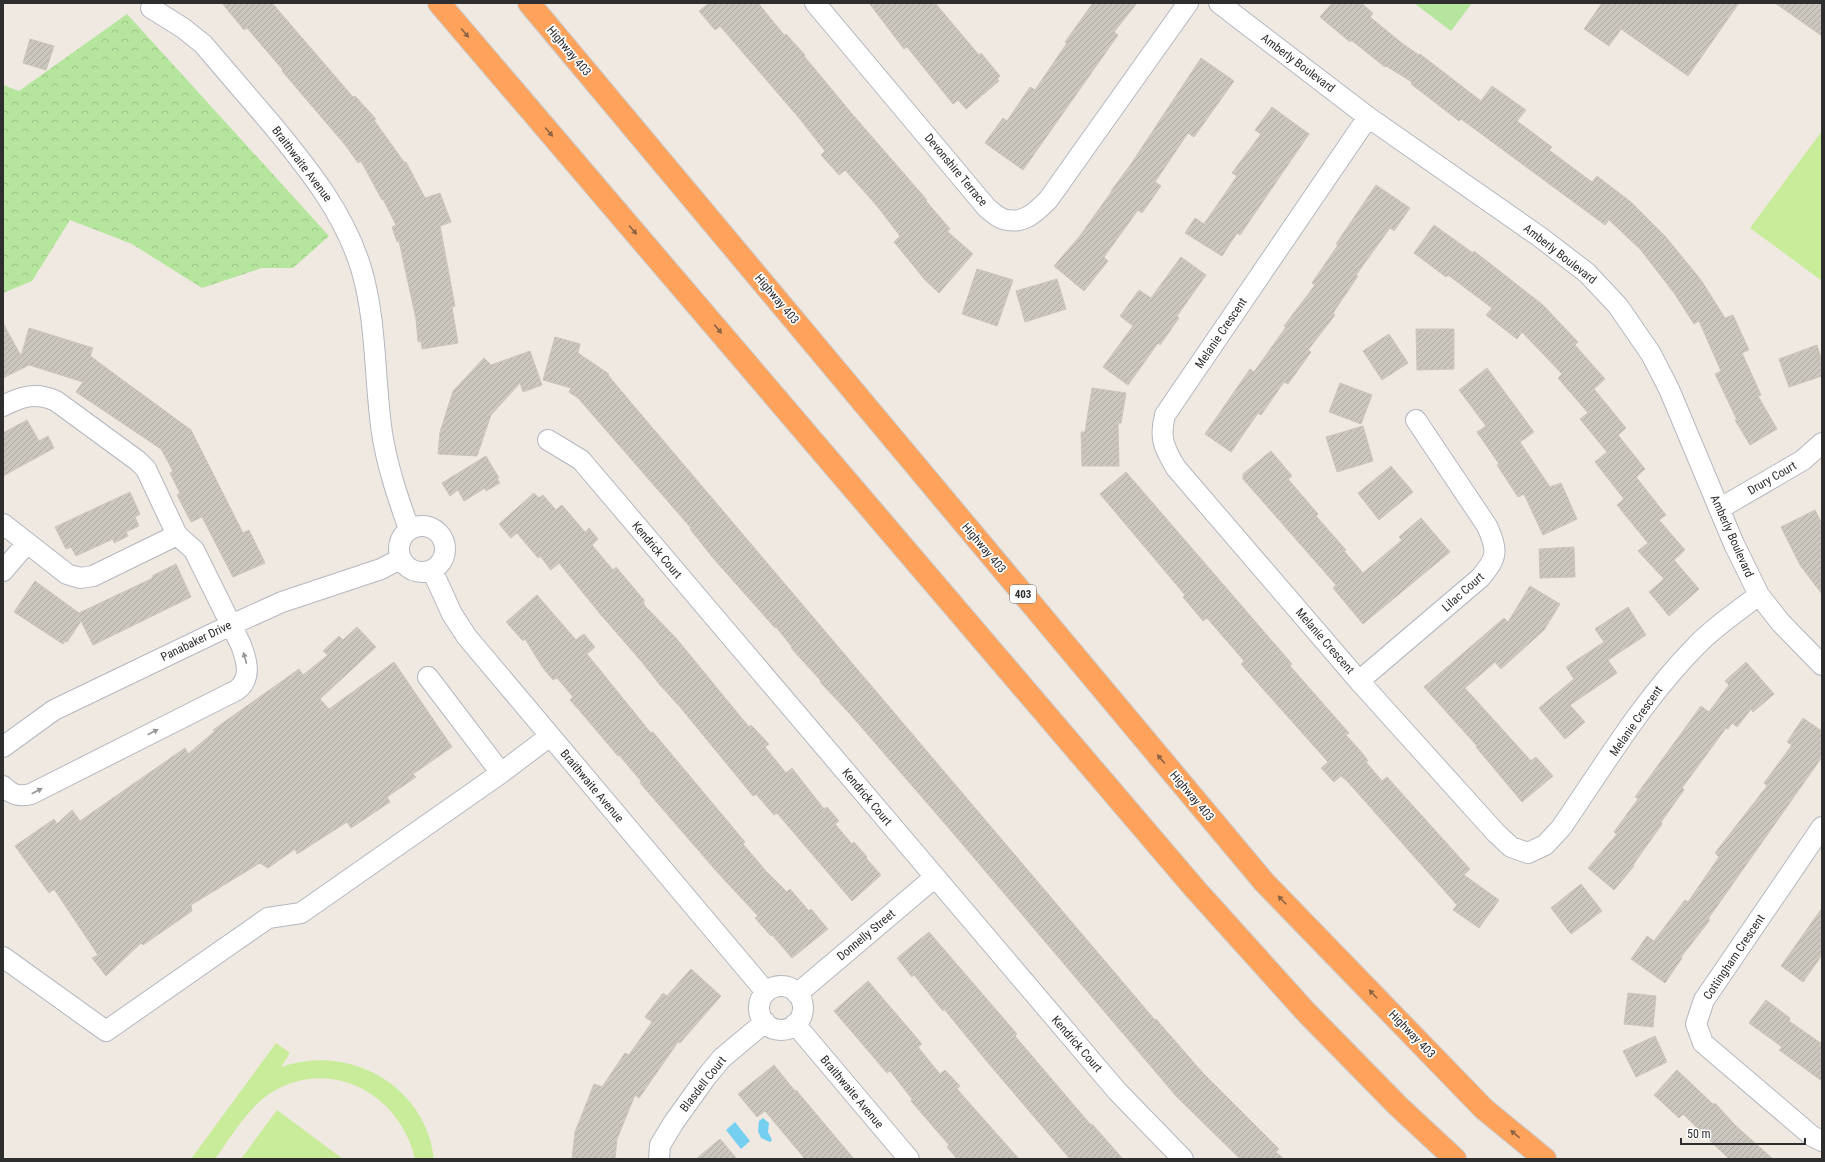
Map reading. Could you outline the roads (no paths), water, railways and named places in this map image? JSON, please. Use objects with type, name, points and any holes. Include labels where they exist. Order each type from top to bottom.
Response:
[{"type":"highway","points":[[439,3],[1196,890],[1306,1012],[1398,1106],[1455,1159]]},
{"type":"highway","name":"Highway 403","points":[[528,3],[1264,882],[1484,1109],[1545,1159]]},
{"type":"street","name":"Devonshire Terrace","points":[[815,3],[987,208],[1002,219],[1017,220],[1031,217],[1048,200],[1188,3]]},
{"type":"street","name":"Amberly Boulevard","points":[[1219,3],[1368,117],[1540,237],[1587,273],[1618,306],[1651,354],[1669,389],[1734,544],[1759,595],[1780,623],[1822,665]]},
{"type":"street","name":"Braithwaite Avenue","points":[[151,8],[183,28],[204,44],[305,165],[323,189],[339,215],[352,242],[368,295],[382,433],[395,491],[409,529]]},
{"type":"street","name":"Melanie Crescent","points":[[1368,117],[1165,415],[1161,429],[1164,448],[1176,468],[1359,681],[1496,833],[1511,847],[1528,853],[1545,845],[1561,828],[1656,690],[1676,667],[1698,643],[1759,595]]},
{"type":"street","points":[[3,406],[22,397],[46,397],[56,401],[138,461],[146,469],[177,535],[194,550],[246,658],[248,669],[246,679],[237,690],[31,794],[21,796],[10,793],[3,786]]},
{"type":"street","name":"Lilac Court","points":[[1359,681],[1475,582],[1493,563],[1495,544],[1487,526],[1416,420]]},
{"type":"street","name":"Kendrick Court","points":[[548,440],[581,460],[934,877],[1117,1090],[1183,1159]]},
{"type":"street","name":"Drury Court","points":[[1719,509],[1803,460],[1822,443]]},
{"type":"street","points":[[3,524],[67,574],[80,578],[93,576],[177,535]]},
{"type":"street","points":[[420,526],[429,527],[437,531],[442,538],[445,553],[443,560],[432,570],[418,573],[404,566],[400,559],[398,545],[401,538],[409,529],[420,526]]},
{"type":"street","points":[[3,572],[27,543]]},
{"type":"street","name":"Panabaker Drive","points":[[3,747],[54,710],[230,625],[282,602],[381,569],[400,559]]},
{"type":"street","name":"Braithwaite Avenue","points":[[432,570],[452,614],[467,637],[766,992]]},
{"type":"street","points":[[428,677],[502,773]]},
{"type":"street","points":[[3,957],[106,1031],[268,918],[301,913],[502,773],[550,736]]},
{"type":"street","name":"Cottingham Crescent","points":[[1822,827],[1704,1000],[1696,1024],[1703,1043],[1812,1136],[1822,1141]]},
{"type":"street","name":"Donnelly Street","points":[[797,994],[934,877]]},
{"type":"street","points":[[784,986],[797,994],[802,1005],[802,1012],[795,1024],[783,1030],[770,1027],[761,1017],[759,1003],[766,992],[772,988],[784,986]]},
{"type":"street","name":"Blasdell Court","points":[[659,1159],[660,1145],[707,1076],[722,1058],[765,1022]]},
{"type":"street","name":"Braithwaite Avenue","points":[[795,1024],[909,1159]]},
{"type":"water","points":[[763,1118],[769,1123],[768,1132],[772,1140],[770,1142],[761,1138],[758,1131],[759,1121]]},
{"type":"water","points":[[735,1122],[750,1141],[741,1149],[726,1130]]}]
